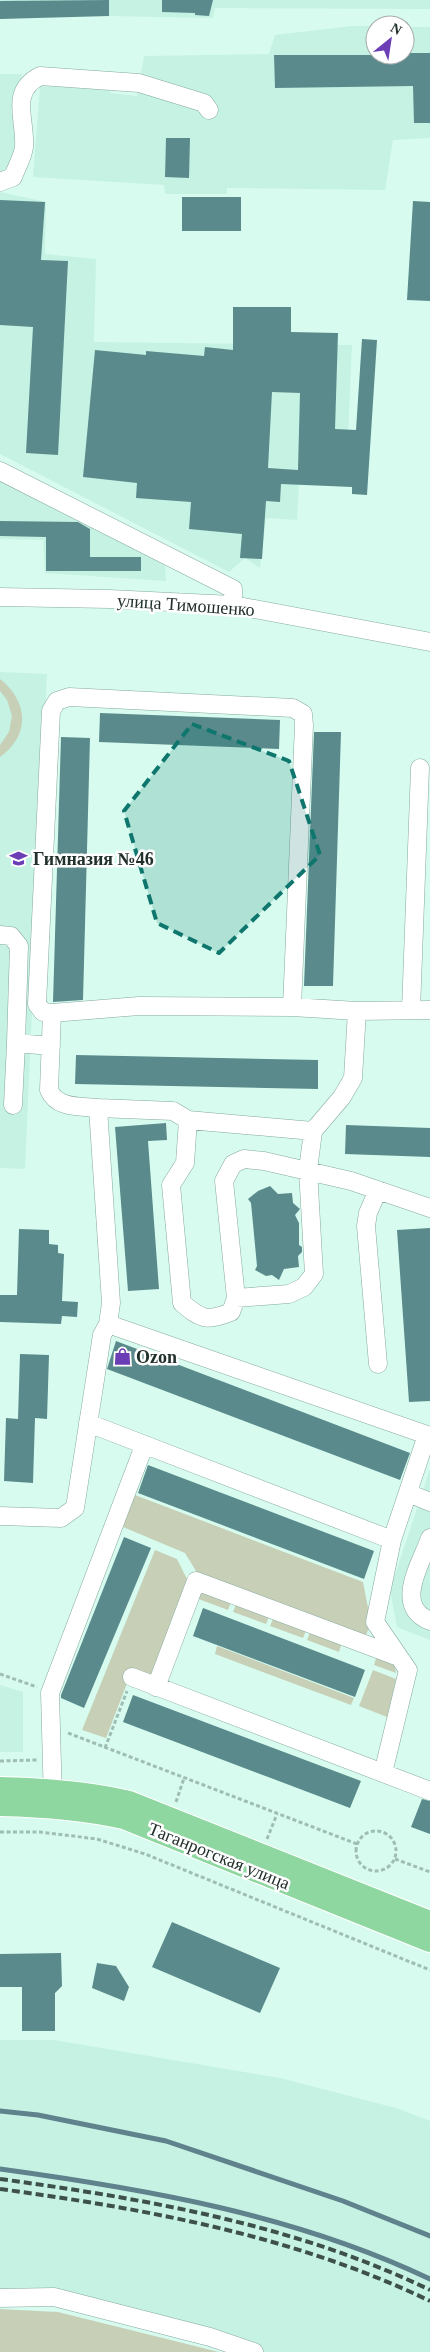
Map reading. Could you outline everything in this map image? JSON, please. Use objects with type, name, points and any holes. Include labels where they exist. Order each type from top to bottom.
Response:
[{"type":"main road","name":"Таганрогская улица","points":[[0,1788],[53,1798],[92,1811],[124,1818],[430,1941]]},
{"type":"main road","name":"Таганрогская улица","points":[[0,1805],[94,1794],[129,1802],[430,1922]]},
{"type":"street","points":[[0,182],[13,177],[24,149],[21,95],[28,82],[40,76],[139,83],[204,103],[209,110]]},
{"type":"street","points":[[0,471],[233,589],[233,605]]},
{"type":"street","name":"улица Тимошенко","points":[[0,597],[109,599],[233,605],[430,642]]},
{"type":"street","points":[[292,1007],[303,714],[293,708],[69,697],[57,701],[51,711],[37,1004],[43,1012],[52,1013],[139,1006],[292,1007],[357,1011],[430,1010]]},
{"type":"street","points":[[411,1010],[420,768]]},
{"type":"street","points":[[0,935],[11,936],[19,946],[13,1105]]},
{"type":"street","points":[[236,1298],[289,1294],[304,1287],[314,1274],[308,1170],[313,1131],[342,1097],[353,1078],[357,1011]]},
{"type":"street","points":[[52,1013],[49,1090],[53,1099],[62,1104],[98,1108],[173,1111],[188,1120],[313,1131]]},
{"type":"street","points":[[16,1043],[51,1046]]},
{"type":"street","points":[[0,1516],[61,1518],[74,1508],[102,1335],[108,1324],[111,1303],[98,1108]]},
{"type":"street","points":[[188,1120],[185,1163],[170,1185],[182,1303],[199,1318],[218,1318],[231,1312],[236,1298],[224,1181],[232,1164],[244,1159],[308,1170],[378,1190],[430,1208]]},
{"type":"street","points":[[378,1190],[368,1213],[366,1226],[378,1364]]},
{"type":"street","points":[[108,1324],[429,1434],[392,1540],[375,1622],[408,1670],[383,1773]]},
{"type":"street","points":[[88,1424],[392,1540]]},
{"type":"street","points":[[53,1798],[50,1693],[144,1446]]},
{"type":"street","points":[[408,1493],[430,1502]]},
{"type":"street","points":[[430,1538],[410,1597],[415,1610],[430,1621]]},
{"type":"street","points":[[156,1687],[196,1581],[399,1657]]},
{"type":"street","points":[[132,1677],[430,1791]]},
{"type":"street","points":[[0,2298],[54,2298],[210,2337],[254,2352]]},
{"type":"path","points":[[0,1674],[37,1687],[39,1706],[62,1731],[357,1844]]},
{"type":"path","points":[[105,1748],[132,1677]]},
{"type":"path","points":[[0,1761],[52,1760]]},
{"type":"path","points":[[174,1808],[184,1778]]},
{"type":"path","points":[[265,1843],[277,1814]]},
{"type":"path","points":[[377,1831],[389,1835],[396,1846],[395,1859],[387,1868],[375,1871],[364,1867],[357,1856],[357,1844],[365,1834],[377,1831]]},
{"type":"path","points":[[0,1832],[40,1832],[97,1839],[145,1854],[430,1970]]},
{"type":"path","points":[[395,1859],[430,1872]]},
{"type":"highlighted area","points":[[192,724],[289,761],[320,855],[219,953],[157,923],[124,811]]},
{"type":"shaded area","points":[[0,0],[430,0],[430,9],[215,8],[213,18],[0,14]]},
{"type":"shaded area","points":[[365,26],[365,65],[415,65],[415,27],[430,27],[430,138],[393,140],[385,190],[227,188],[227,194],[165,194],[164,185],[33,177],[40,86],[110,89],[110,93],[137,96],[144,56],[269,54],[275,35]]},
{"type":"shaded area","points":[[0,74],[22,74],[15,163],[0,173]]},
{"type":"shaded area","points":[[0,192],[46,202],[45,254],[96,259],[94,342],[352,345],[346,486],[299,482],[297,520],[266,518],[260,568],[245,558],[229,572],[0,454]]},
{"type":"shaded area","points":[[0,480],[165,563],[166,581],[45,573],[43,540],[0,539]]},
{"type":"shaded area","name":"Гимназия №46","points":[[0,672],[47,674],[25,1169],[0,1168]]},
{"type":"shaded area","points":[[0,679],[16,697],[22,718],[17,739],[0,757],[0,745],[9,732],[12,716],[7,700],[0,691]]},
{"type":"shaded area","points":[[430,1469],[430,1640],[397,1627],[390,1590]]},
{"type":"shaded area","points":[[135,1495],[363,1582],[371,1623],[365,1638],[199,1576],[185,1553],[123,1527]]},
{"type":"shaded area","points":[[155,1550],[177,1559],[190,1585],[153,1680],[131,1673],[106,1738],[82,1730]]},
{"type":"shaded area","points":[[196,1590],[233,1597],[228,1610],[193,1597]]},
{"type":"shaded area","points":[[238,1599],[271,1612],[266,1624],[233,1612]]},
{"type":"shaded area","points":[[275,1614],[308,1626],[303,1638],[270,1626]]},
{"type":"shaded area","points":[[312,1627],[343,1639],[339,1652],[307,1640]]},
{"type":"shaded area","points":[[217,1646],[354,1698],[351,1705],[215,1654]]},
{"type":"shaded area","points":[[378,1652],[394,1663],[396,1673],[374,1665]]},
{"type":"shaded area","points":[[373,1670],[396,1679],[387,1717],[359,1706]]},
{"type":"shaded area","points":[[0,1685],[23,1692],[23,1752],[0,1752]]},
{"type":"shaded area","points":[[0,2040],[54,2040],[280,2078],[396,2108],[430,2121],[430,2352],[226,2352],[114,2306],[0,2303]]},
{"type":"shaded area","points":[[0,2309],[58,2312],[219,2352],[0,2352]]},
{"type":"building","points":[[109,0],[109,16],[0,19],[0,1]]},
{"type":"building","points":[[162,0],[213,0],[209,16],[195,15],[195,13],[162,12]]},
{"type":"building","points":[[415,53],[430,53],[430,123],[414,123],[413,86],[275,88],[274,55],[365,55],[365,65],[415,65]]},
{"type":"building","points":[[166,138],[190,138],[189,178],[165,177]]},
{"type":"building","points":[[182,197],[241,197],[241,231],[182,231]]},
{"type":"building","points":[[0,200],[45,202],[41,260],[68,261],[58,455],[26,453],[33,327],[0,325]]},
{"type":"building","points":[[413,201],[430,202],[430,301],[407,300]]},
{"type":"building","points":[[233,307],[291,307],[291,332],[338,333],[335,429],[356,430],[362,339],[377,340],[367,495],[352,494],[352,487],[281,484],[280,502],[266,501],[262,559],[240,558],[242,534],[189,529],[191,502],[136,498],[137,483],[83,477],[95,350],[146,355],[146,351],[204,356],[205,347],[233,350]],"holes":[[[272,392],[300,393],[298,470],[268,468]]]},
{"type":"building","points":[[0,521],[78,522],[90,529],[90,557],[141,557],[141,571],[46,571],[46,537],[0,536]]},
{"type":"building","points":[[100,713],[280,720],[279,749],[99,742]]},
{"type":"building","points":[[314,732],[341,732],[333,986],[304,986]]},
{"type":"building","points":[[61,737],[90,738],[83,1000],[53,1002]]},
{"type":"building","points":[[76,1055],[318,1060],[318,1089],[75,1084]]},
{"type":"building","points":[[166,1123],[167,1140],[148,1141],[159,1289],[128,1291],[115,1127]]},
{"type":"building","points":[[346,1125],[430,1128],[430,1157],[345,1154]]},
{"type":"building","points":[[270,1186],[278,1194],[292,1193],[293,1203],[300,1209],[295,1215],[299,1223],[299,1245],[302,1247],[302,1252],[298,1256],[299,1267],[284,1269],[279,1280],[272,1275],[266,1276],[255,1270],[257,1266],[251,1203],[248,1199],[258,1191]]},
{"type":"building","points":[[430,1228],[430,1401],[409,1402],[397,1230]]},
{"type":"building","points":[[19,1229],[49,1230],[49,1244],[58,1245],[58,1253],[64,1254],[62,1301],[78,1302],[77,1317],[62,1316],[61,1324],[0,1322],[0,1295],[17,1295]]},
{"type":"building","points":[[116,1341],[410,1453],[400,1480],[107,1369]]},
{"type":"building","points":[[20,1354],[49,1355],[47,1419],[35,1418],[33,1483],[4,1481],[6,1418],[18,1419]]},
{"type":"building","points":[[148,1465],[374,1551],[364,1579],[138,1493]]},
{"type":"building","points":[[124,1537],[151,1548],[84,1708],[61,1698],[61,1695]]},
{"type":"building","points":[[203,1608],[365,1670],[355,1697],[193,1636]]},
{"type":"building","points":[[133,1695],[361,1781],[350,1808],[123,1722]]},
{"type":"building","points":[[422,1799],[430,1801],[430,1834],[411,1827]]},
{"type":"building","points":[[172,1922],[280,1968],[260,2013],[152,1967]]},
{"type":"building","points":[[61,1953],[62,1986],[55,1993],[55,2031],[22,2031],[22,1987],[0,1987],[0,1954]]},
{"type":"building","points":[[97,1963],[116,1966],[129,1987],[124,2001],[92,1988]]},
{"type":"waterway","points":[[0,2111],[38,2115],[166,2141],[343,2201],[430,2236]]},
{"type":"waterway","points":[[0,2169],[165,2196],[274,2221],[379,2257],[430,2279]]},
{"type":"railway","points":[[0,2179],[110,2196],[220,2218],[327,2248],[379,2267],[430,2290]]},
{"type":"railway","points":[[0,2189],[110,2206],[220,2228],[327,2259],[379,2278],[430,2301]]},
{"type":"place","name":"Гимназия №46","points":[[19,859]]},
{"type":"place","name":"Ozon","points":[[122,1357]]}]
